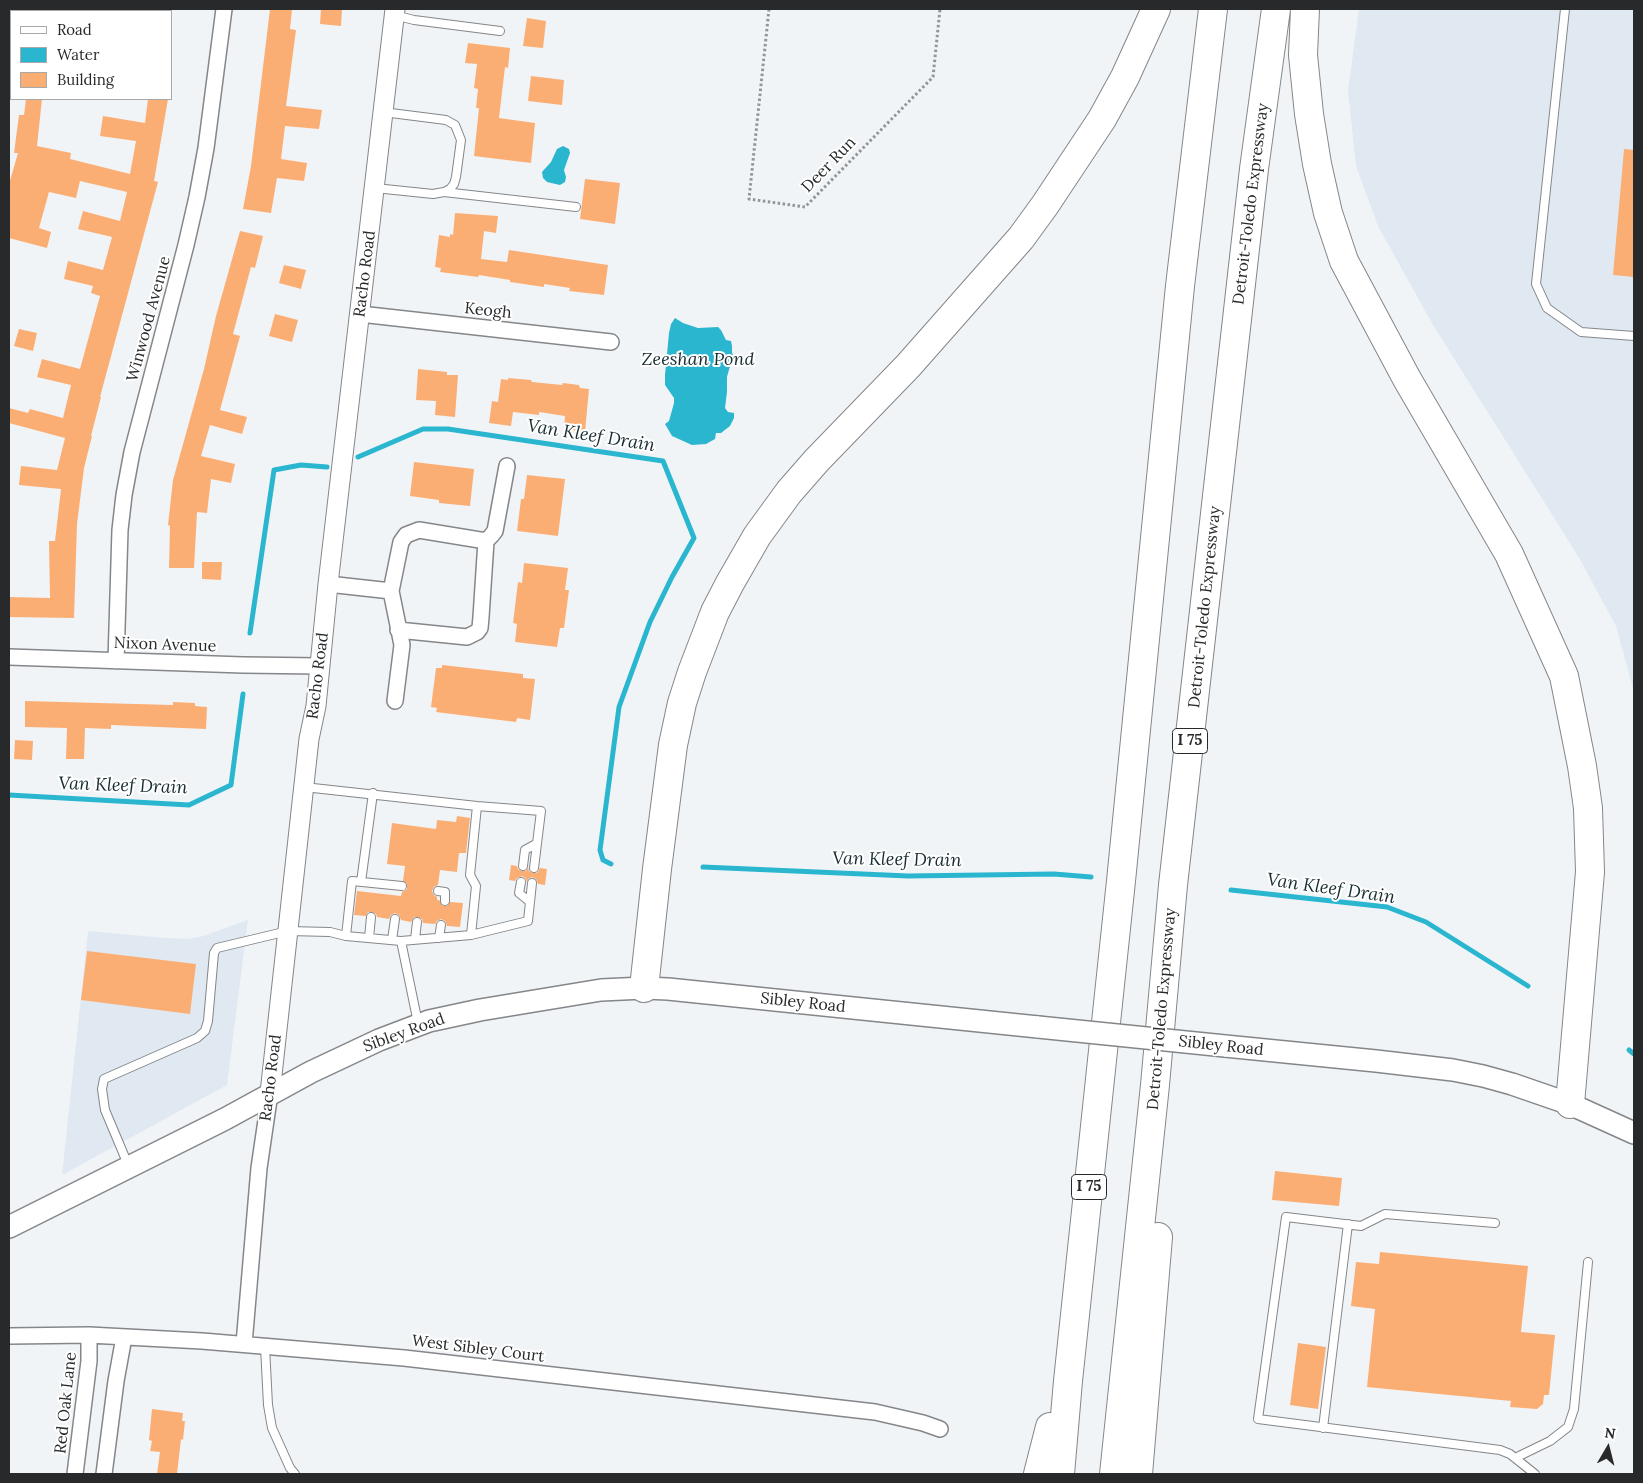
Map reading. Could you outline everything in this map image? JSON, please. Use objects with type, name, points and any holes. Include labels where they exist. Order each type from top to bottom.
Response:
[{"type":"highway","points":[[644,988],[673,745],[682,703],[692,672],[715,612],[730,582],[757,536],[789,492],[817,460],[908,366],[1021,238],[1045,206],[1102,119],[1125,77],[1156,9]]},
{"type":"highway","name":"I 75","points":[[1060,1474],[1068,1381],[1118,918],[1180,286],[1213,9]]},
{"type":"highway","name":"Detroit-Toledo Expressway","points":[[1114,1474],[1173,885],[1252,188],[1276,9]]},
{"type":"highway","points":[[1305,9],[1303,55],[1309,114],[1317,164],[1328,213],[1344,260],[1407,379],[1508,554],[1564,676],[1582,766],[1588,808],[1590,872],[1570,1104]]},
{"type":"highway","points":[[1138,1474],[1162,1196],[1152,1107]]},
{"type":"highway","points":[[1038,1474],[1053,1416],[1068,1381]]},
{"type":"main road","name":"Sibley Road","points":[[9,1227],[225,1119],[270,1093],[379,1040],[419,1025],[480,1010],[600,990],[668,989],[1453,1070],[1512,1084],[1570,1104],[1634,1133]]},
{"type":"street","name":"Winwood Avenue","points":[[116,660],[120,530],[124,495],[132,452],[197,197],[206,148],[224,9]]},
{"type":"street","name":"Racho Road","points":[[244,1344],[259,1168],[270,1093],[309,739],[316,706],[328,584],[395,12]]},
{"type":"street","name":"Keogh","points":[[360,314],[611,342]]},
{"type":"street","points":[[398,630],[467,637],[477,632],[480,628],[486,541],[495,530],[508,466]]},
{"type":"street","points":[[395,701],[402,645],[391,591],[401,542],[406,535],[419,530],[486,541]]},
{"type":"street","points":[[328,584],[391,591]]},
{"type":"street","name":"Nixon Avenue","points":[[9,657],[320,666]]},
{"type":"street","name":"West Sibley Court","points":[[9,1336],[124,1337],[244,1344],[404,1358],[875,1412],[923,1423],[940,1429]]},
{"type":"street","name":"Red Oak Lane","points":[[75,1474],[89,1361],[89,1336]]},
{"type":"street","points":[[104,1474],[116,1381],[124,1337]]},
{"type":"lane","points":[[1565,9],[1536,284],[1547,308],[1582,332],[1634,336]]},
{"type":"lane","points":[[395,12],[414,20],[500,31]]},
{"type":"lane","points":[[383,112],[446,120],[455,124],[461,140],[456,177],[454,184],[444,192]]},
{"type":"lane","points":[[375,188],[433,194],[444,192],[576,206]]},
{"type":"lane","points":[[304,787],[540,811],[534,868]]},
{"type":"lane","points":[[361,882],[373,794]]},
{"type":"lane","points":[[471,935],[476,886],[470,876],[477,806]]},
{"type":"lane","points":[[523,866],[525,850],[536,844]]},
{"type":"lane","points":[[346,936],[352,881],[400,886],[397,896]]},
{"type":"lane","points":[[521,882],[519,893],[530,902]]},
{"type":"lane","points":[[129,1167],[105,1110],[102,1089],[104,1078],[197,1038],[205,1031],[208,1021],[214,953],[218,948],[288,931],[330,932],[346,936],[392,940],[471,935],[528,921],[532,883]]},
{"type":"lane","points":[[374,893],[375,884]]},
{"type":"lane","points":[[438,891],[445,892],[445,901]]},
{"type":"lane","points":[[369,938],[371,917]]},
{"type":"lane","points":[[392,940],[395,919]]},
{"type":"lane","points":[[415,939],[417,922]]},
{"type":"lane","points":[[439,938],[441,925]]},
{"type":"lane","points":[[401,940],[419,1025]]},
{"type":"lane","points":[[1495,1223],[1384,1214],[1361,1226],[1286,1217],[1258,1419],[1500,1450],[1510,1454],[1535,1474]]},
{"type":"lane","points":[[1323,1428],[1348,1224]]},
{"type":"lane","points":[[1515,1458],[1550,1441],[1568,1427],[1574,1409],[1588,1262]]},
{"type":"lane","points":[[265,1347],[268,1405],[272,1428],[290,1468],[295,1474]]},
{"type":"path","name":"Deer Run","points":[[769,9],[749,199],[806,207],[933,77],[940,9]]},
{"type":"shaded area","points":[[1359,9],[1634,9],[1634,692],[1616,626],[1578,556],[1433,325],[1378,226],[1356,166],[1348,91]]},
{"type":"shaded area","points":[[248,920],[227,1085],[62,1175],[88,931],[189,939]]},
{"type":"water","points":[[563,146],[569,149],[570,153],[564,170],[565,182],[560,185],[547,182],[543,178],[542,172],[551,162],[557,149]]},
{"type":"water","name":"Zeeshan Pond","points":[[675,318],[698,328],[718,327],[726,340],[731,341],[732,353],[735,358],[730,366],[727,377],[725,408],[728,412],[734,413],[734,418],[730,426],[721,433],[716,433],[715,439],[706,444],[692,445],[672,436],[665,424],[669,421],[674,403],[674,398],[665,385],[665,375],[669,333]]},
{"type":"building","points":[[270,9],[292,9],[290,29],[296,30],[286,106],[322,110],[319,129],[285,126],[281,159],[307,163],[304,181],[277,178],[271,213],[243,209],[251,166]]},
{"type":"building","points":[[321,9],[342,9],[341,26],[320,24]]},
{"type":"building","points":[[527,18],[546,21],[543,48],[523,46]]},
{"type":"building","points":[[468,43],[510,48],[508,68],[505,67],[499,118],[535,123],[531,163],[474,156],[479,108],[476,108],[478,89],[474,88],[477,64],[465,63]]},
{"type":"building","points":[[531,76],[564,80],[562,105],[528,101]]},
{"type":"building","points":[[26,100],[42,100],[37,146],[71,153],[70,159],[130,174],[136,141],[100,136],[103,116],[145,123],[148,100],[168,100],[154,181],[158,182],[100,397],[84,468],[77,524],[74,618],[9,617],[9,597],[50,598],[49,541],[55,541],[61,489],[19,485],[21,466],[57,470],[65,438],[9,423],[9,408],[28,413],[30,409],[63,418],[71,385],[37,377],[42,359],[80,369],[100,296],[91,293],[93,286],[64,279],[68,261],[103,270],[112,237],[78,229],[83,211],[120,221],[127,192],[80,181],[76,198],[49,192],[39,228],[51,232],[47,248],[9,238],[9,184],[18,153],[14,153],[19,115],[24,115]]},
{"type":"building","points":[[1624,149],[1634,150],[1634,277],[1613,275]]},
{"type":"building","points":[[585,179],[620,183],[615,224],[580,219]]},
{"type":"building","points":[[455,213],[498,216],[496,233],[484,231],[481,259],[507,262],[509,250],[608,265],[604,295],[569,291],[570,288],[544,284],[544,287],[479,275],[478,277],[440,272],[441,268],[435,267],[439,235],[450,237],[450,234],[453,235]]},
{"type":"building","points":[[240,231],[263,236],[255,268],[251,267],[233,334],[240,336],[220,410],[247,417],[242,434],[210,425],[201,456],[235,464],[231,483],[211,479],[207,513],[197,512],[194,568],[169,568],[170,526],[168,525],[173,480]]},
{"type":"building","points":[[284,265],[306,270],[301,289],[279,283]]},
{"type":"building","points":[[275,314],[298,320],[292,342],[269,336]]},
{"type":"building","points":[[19,329],[37,333],[33,351],[14,346]]},
{"type":"building","points":[[418,369],[447,372],[447,375],[458,375],[455,417],[435,415],[436,401],[416,400]]},
{"type":"building","points":[[508,378],[562,385],[563,383],[579,385],[580,388],[589,389],[585,432],[564,429],[565,416],[539,412],[539,415],[513,412],[511,426],[489,423],[492,401],[498,402],[501,379],[508,380]]},
{"type":"building","points":[[414,462],[474,469],[470,506],[439,503],[439,500],[410,496]]},
{"type":"building","points":[[527,475],[565,479],[558,536],[517,531],[521,499],[524,499]]},
{"type":"building","points":[[202,562],[222,562],[221,580],[202,579]]},
{"type":"building","points":[[524,563],[568,568],[565,590],[569,590],[564,628],[560,628],[557,647],[515,642],[517,624],[513,623],[518,582],[522,583]]},
{"type":"building","points":[[442,665],[523,674],[523,678],[535,679],[530,720],[517,718],[516,722],[436,712],[437,708],[431,707],[436,668],[442,668]]},
{"type":"building","points":[[25,701],[173,705],[173,702],[195,703],[195,706],[207,707],[206,729],[111,725],[111,729],[85,728],[84,759],[66,759],[67,728],[25,727]]},
{"type":"building","points":[[15,740],[33,741],[32,760],[14,759]]},
{"type":"building","points":[[457,816],[470,818],[466,853],[459,853],[457,872],[440,870],[438,885],[432,891],[443,906],[447,906],[450,902],[463,903],[460,927],[447,926],[445,921],[441,919],[435,924],[423,923],[422,919],[418,917],[414,917],[411,922],[401,920],[399,915],[395,913],[389,919],[377,917],[372,912],[368,912],[366,916],[354,915],[357,891],[401,896],[402,892],[407,889],[407,884],[403,881],[405,866],[387,864],[392,823],[436,829],[437,820],[456,822]]},
{"type":"building","points":[[511,865],[517,866],[522,871],[526,871],[528,867],[529,871],[533,873],[537,873],[540,868],[547,869],[545,885],[538,884],[536,879],[532,877],[527,882],[522,876],[515,881],[509,880]]},
{"type":"building","points":[[87,951],[196,964],[190,1014],[81,1000]]},
{"type":"building","points":[[1275,1171],[1342,1178],[1339,1206],[1272,1200]]},
{"type":"building","points":[[1380,1252],[1528,1266],[1521,1332],[1555,1335],[1549,1395],[1544,1395],[1543,1404],[1537,1409],[1510,1407],[1511,1401],[1367,1387],[1375,1309],[1351,1306],[1356,1262],[1379,1264]]},
{"type":"building","points":[[1298,1343],[1326,1347],[1318,1409],[1290,1405]]},
{"type":"building","points":[[152,1409],[183,1413],[182,1421],[185,1421],[177,1474],[157,1474],[160,1452],[150,1451],[152,1441],[149,1440]]},
{"type":"waterway","name":"Van Kleef Drain","points":[[358,457],[423,429],[448,429],[663,461],[694,538],[650,622],[619,707],[600,850],[603,860],[611,864]]},
{"type":"waterway","name":"Van Kleef Drain","points":[[250,633],[274,470],[301,465],[327,467]]},
{"type":"waterway","name":"Van Kleef Drain","points":[[9,795],[189,805],[231,785],[243,694]]},
{"type":"waterway","name":"Van Kleef Drain","points":[[703,867],[908,876],[1054,874],[1091,877]]},
{"type":"waterway","name":"Van Kleef Drain","points":[[1231,890],[1387,907],[1426,922],[1528,986]]},
{"type":"waterway","name":"Van Kleef Drain","points":[[1629,1050],[1634,1054]]}]
